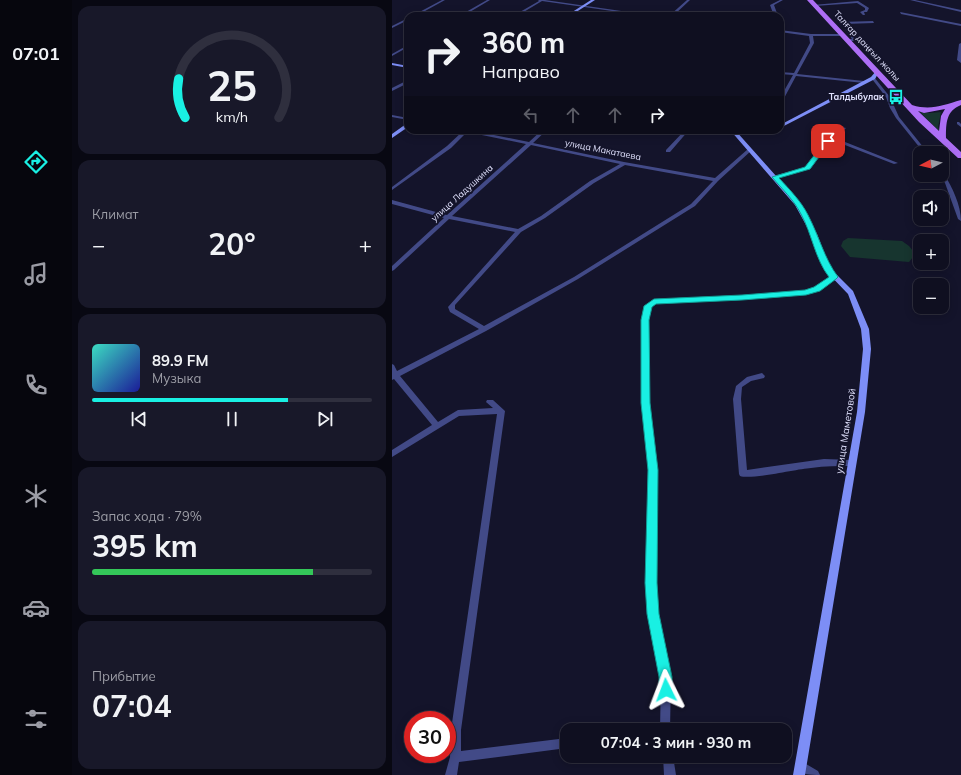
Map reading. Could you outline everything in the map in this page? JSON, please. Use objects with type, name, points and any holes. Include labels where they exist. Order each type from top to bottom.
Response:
[{"type":"main road","name":"Талғар даңғыл жолы","points":[[810,0],[848,40],[875,75],[961,156]]},
{"type":"main road","points":[[909,106],[924,111],[952,106],[961,102]]},
{"type":"main road","points":[[942,138],[943,118],[952,106]]},
{"type":"street","points":[[422,12],[444,0]]},
{"type":"street","points":[[478,0],[488,1]]},
{"type":"street","points":[[522,12],[541,0],[626,12]]},
{"type":"street","points":[[574,12],[593,0]]},
{"type":"street","points":[[675,12],[688,0]]},
{"type":"street","points":[[775,12],[772,5],[782,0]]},
{"type":"street","points":[[911,0],[961,11]]},
{"type":"street","points":[[925,3],[930,0]]},
{"type":"street","points":[[468,12],[488,1]]},
{"type":"street","points":[[815,5],[858,2],[867,8],[866,11],[862,12],[864,14]]},
{"type":"street","points":[[901,13],[961,25]]},
{"type":"street","points":[[392,27],[404,21]]},
{"type":"street","points":[[848,40],[854,40],[842,24],[873,22]]},
{"type":"street","points":[[784,32],[811,35],[842,35]]},
{"type":"street","points":[[784,95],[812,43],[811,35]]},
{"type":"street","points":[[961,44],[959,60],[961,62]]},
{"type":"street","points":[[392,55],[404,48]]},
{"type":"street","points":[[392,64],[404,66]]},
{"type":"street","points":[[784,74],[864,82]]},
{"type":"street","points":[[784,125],[875,75],[888,97],[897,117],[920,146]]},
{"type":"street","points":[[392,90],[404,83]]},
{"type":"street","points":[[392,116],[404,118]]},
{"type":"street","points":[[392,136],[404,128]]},
{"type":"street","points":[[775,177],[808,168],[832,138],[844,128]]},
{"type":"street","points":[[392,189],[449,147],[462,134]]},
{"type":"street","name":"улица Макатаева","points":[[484,134],[624,163],[716,180]]},
{"type":"street","name":"улица Ладушкина","points":[[392,269],[448,216],[540,134]]},
{"type":"street","points":[[668,151],[683,134]]},
{"type":"street","name":"улица Маметовой","points":[[736,134],[802,209],[814,234],[827,269],[851,294],[865,329],[867,349],[861,412],[800,770]]},
{"type":"street","points":[[832,138],[896,163]]},
{"type":"street","points":[[394,376],[484,329],[576,278],[693,205],[716,180],[750,150]]},
{"type":"street","points":[[484,329],[452,310],[451,307],[520,231],[543,217],[592,182],[624,163]]},
{"type":"street","points":[[946,182],[961,219]]},
{"type":"street","points":[[392,202],[448,216],[520,231]]},
{"type":"street","points":[[665,723],[666,677],[653,614],[651,583],[653,470],[645,403],[645,320],[648,306],[654,301],[742,298],[806,292],[817,289],[834,277]]},
{"type":"street","points":[[392,367],[394,376],[437,426]]},
{"type":"street","points":[[762,376],[750,379],[739,386],[737,399],[743,474],[762,473],[808,464],[838,462],[852,463]]},
{"type":"street","points":[[490,402],[501,411]]},
{"type":"street","points":[[392,454],[458,413],[501,411]]},
{"type":"street","points":[[456,740],[457,722],[501,411]]},
{"type":"street","points":[[456,757],[560,744]]},
{"type":"street","points":[[451,775],[454,763]]},
{"type":"street","points":[[669,763],[670,775]]},
{"type":"street","points":[[800,770],[814,775]]},
{"type":"green space","points":[[920,112],[941,112],[938,127],[940,132]]},
{"type":"green space","points":[[848,238],[902,241],[913,251],[913,257],[909,262],[850,257],[841,246],[843,241]]},
{"type":"place","name":"Талдыбулак","points":[[896,97]]},
{"type":"route","points":[[666,690],[666,677],[653,614],[651,583],[653,470],[645,403],[645,320],[648,306],[654,301],[742,298],[806,292],[817,289],[834,277],[827,269],[805,215],[798,204],[775,177],[808,168],[828,141]]}]
